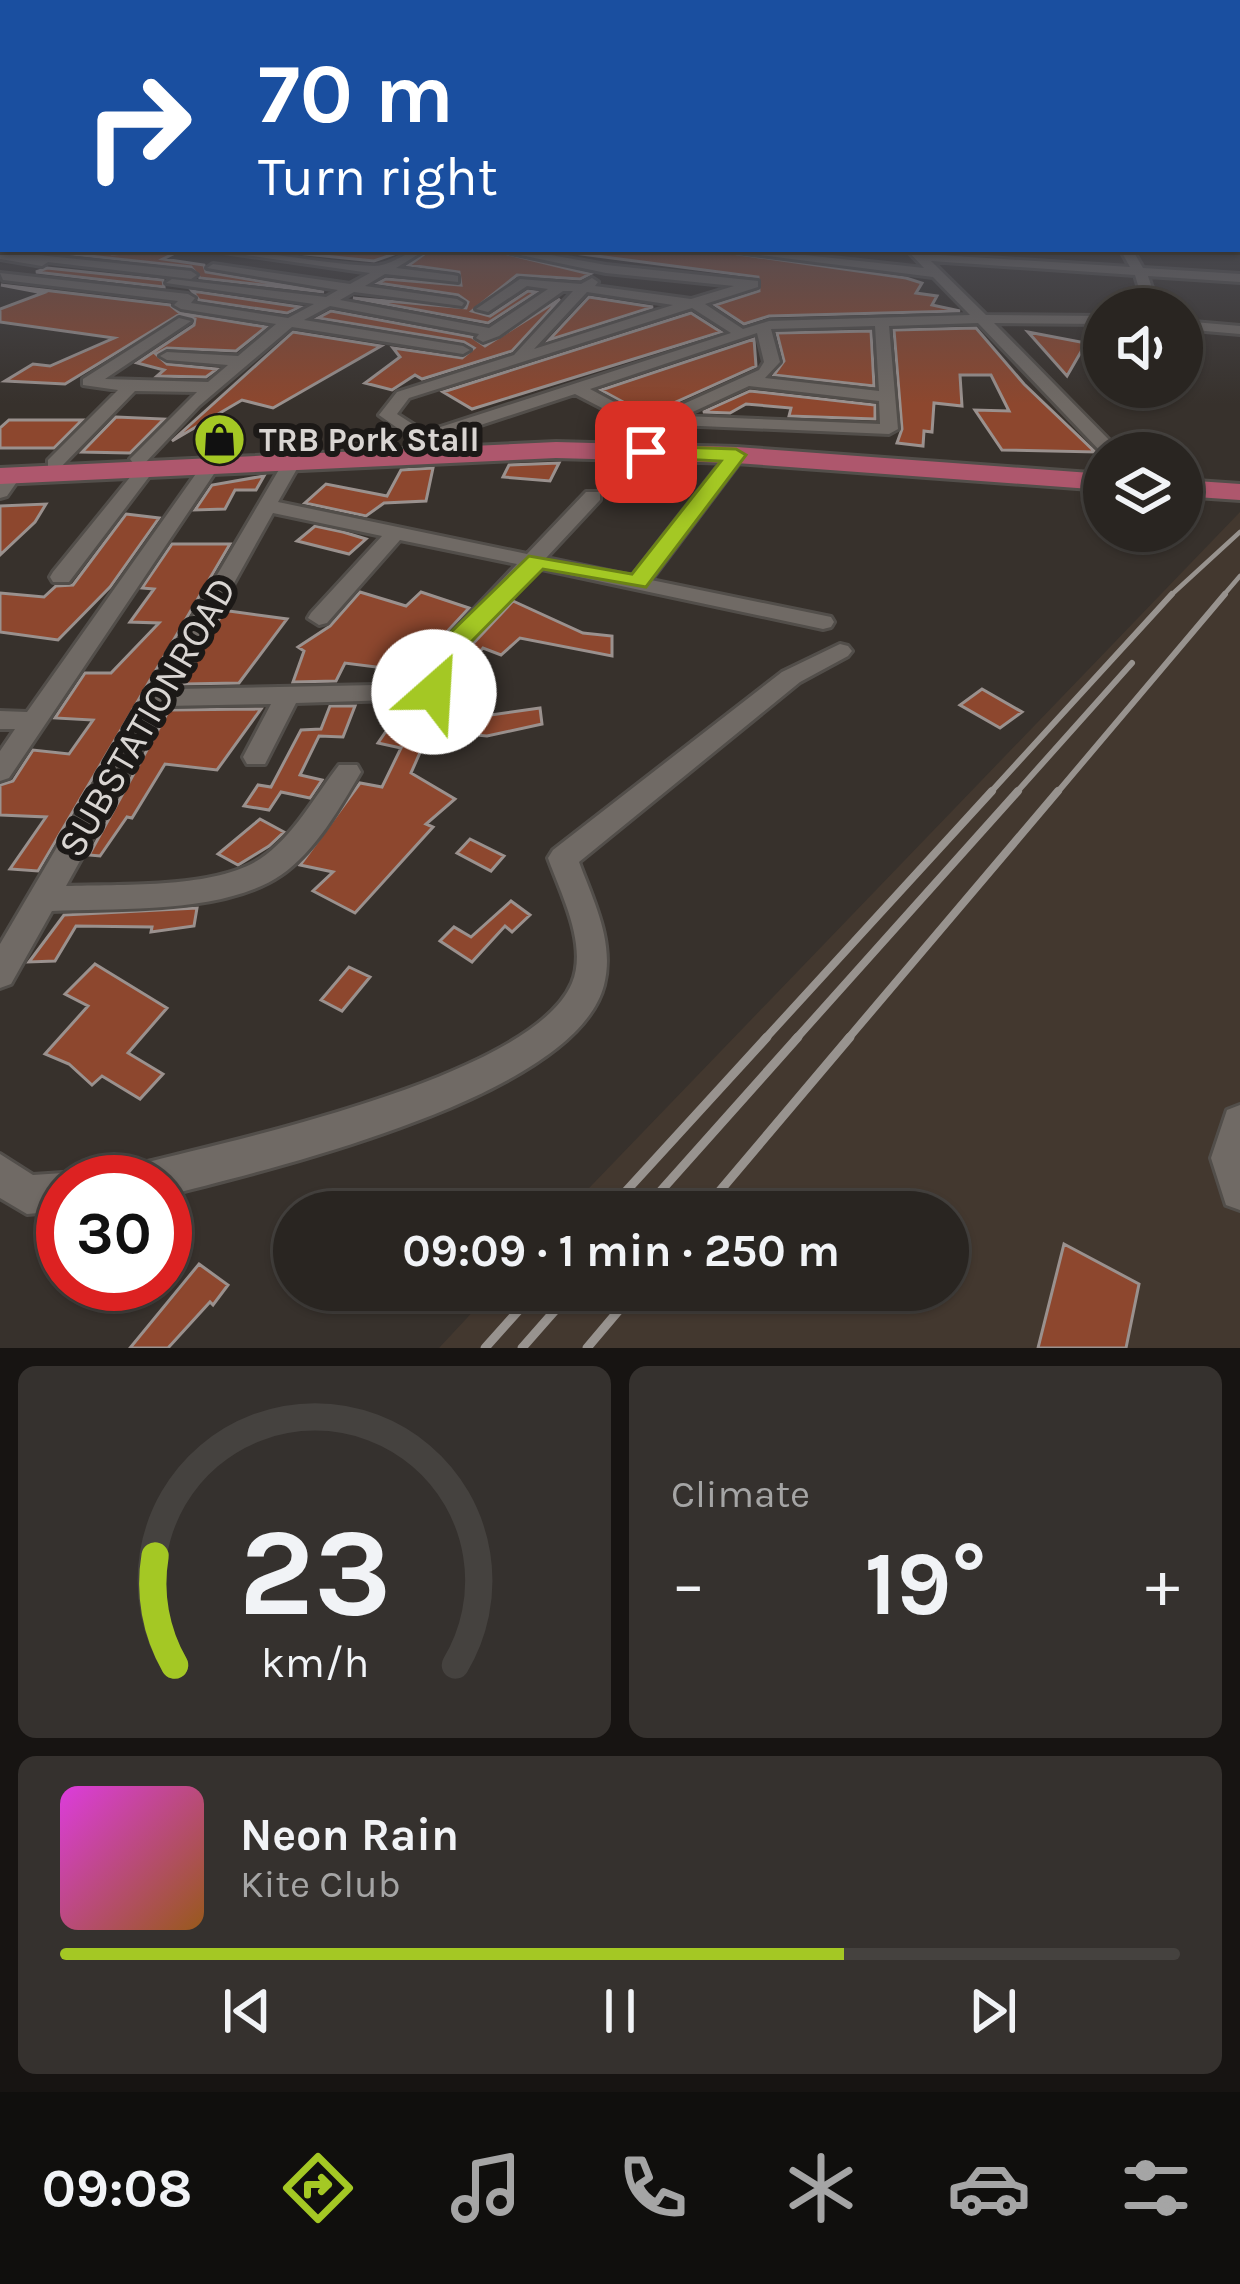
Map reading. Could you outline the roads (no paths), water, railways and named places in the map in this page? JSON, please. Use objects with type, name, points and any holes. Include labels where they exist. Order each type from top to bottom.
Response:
[{"type":"main road","points":[[6,475],[559,440],[1083,460]]},
{"type":"main road","points":[[6,475],[54,464],[211,465],[416,446],[736,455],[1083,480]]},
{"type":"street","points":[[19,279],[188,298],[182,305],[294,319],[463,350]]},
{"type":"street","points":[[134,279],[326,302],[494,333]]},
{"type":"street","points":[[302,279],[458,302]]},
{"type":"street","points":[[61,577],[142,464],[210,387],[294,319],[365,279]]},
{"type":"street","points":[[520,356],[595,279]]},
{"type":"street","points":[[403,394],[752,284],[702,279]]},
{"type":"street","points":[[938,279],[982,319],[1083,434]]},
{"type":"street","points":[[484,309],[525,282],[696,304],[742,334]]},
{"type":"street","points":[[560,287],[403,394],[387,415],[416,446],[763,327],[1083,320]]},
{"type":"street","points":[[184,321],[89,382],[210,387]]},
{"type":"street","points":[[578,389],[631,418],[890,429],[882,321]]},
{"type":"street","points":[[661,420],[754,382],[772,362],[763,327]]},
{"type":"street","points":[[1203,327],[1240,330]]},
{"type":"street","points":[[167,356],[239,361]]},
{"type":"street","points":[[754,382],[889,397]]},
{"type":"street","points":[[54,464],[131,386]]},
{"type":"street","points":[[638,582],[736,455]]},
{"type":"street","name":"SUBSTATIONROAD","points":[[2,966],[293,460]]},
{"type":"street","points":[[0,771],[211,465]]},
{"type":"street","points":[[434,692],[453,645],[537,561],[593,496]]},
{"type":"street","points":[[268,506],[823,622]]},
{"type":"street","points":[[319,617],[396,532]]},
{"type":"street","points":[[192,1169],[311,1138],[480,1078],[573,1018],[586,992],[595,948],[562,858],[791,677],[840,651]]},
{"type":"street","points":[[156,698],[480,691]]},
{"type":"street","points":[[256,758],[289,695]]},
{"type":"street","points":[[0,720],[34,721]]},
{"type":"street","points":[[43,899],[157,893],[256,875],[304,832],[347,772]]},
{"type":"street","points":[[1240,1123],[1230,1158],[1240,1191]]},
{"type":"street","points":[[0,1173],[27,1195],[36,1194]]},
{"type":"railway","points":[[1171,596],[1240,532]]},
{"type":"railway","points":[[1222,597],[1240,576]]},
{"type":"railway","points":[[1056,794],[1225,594]]},
{"type":"railway","points":[[989,794],[1171,596]]},
{"type":"railway","points":[[1015,794],[1132,663]]},
{"type":"railway","points":[[764,1040],[992,791]]},
{"type":"railway","points":[[795,1040],[1018,791]]},
{"type":"railway","points":[[847,1040],[1058,791]]},
{"type":"railway","points":[[626,1191],[767,1037]]},
{"type":"railway","points":[[661,1191],[798,1037]]},
{"type":"railway","points":[[720,1191],[850,1037]]},
{"type":"railway","points":[[485,1348],[518,1311]]},
{"type":"railway","points":[[522,1348],[555,1311]]},
{"type":"railway","points":[[587,1348],[618,1311]]},
{"type":"place","name":"TRB Pork Stall","points":[[220,440]]}]
